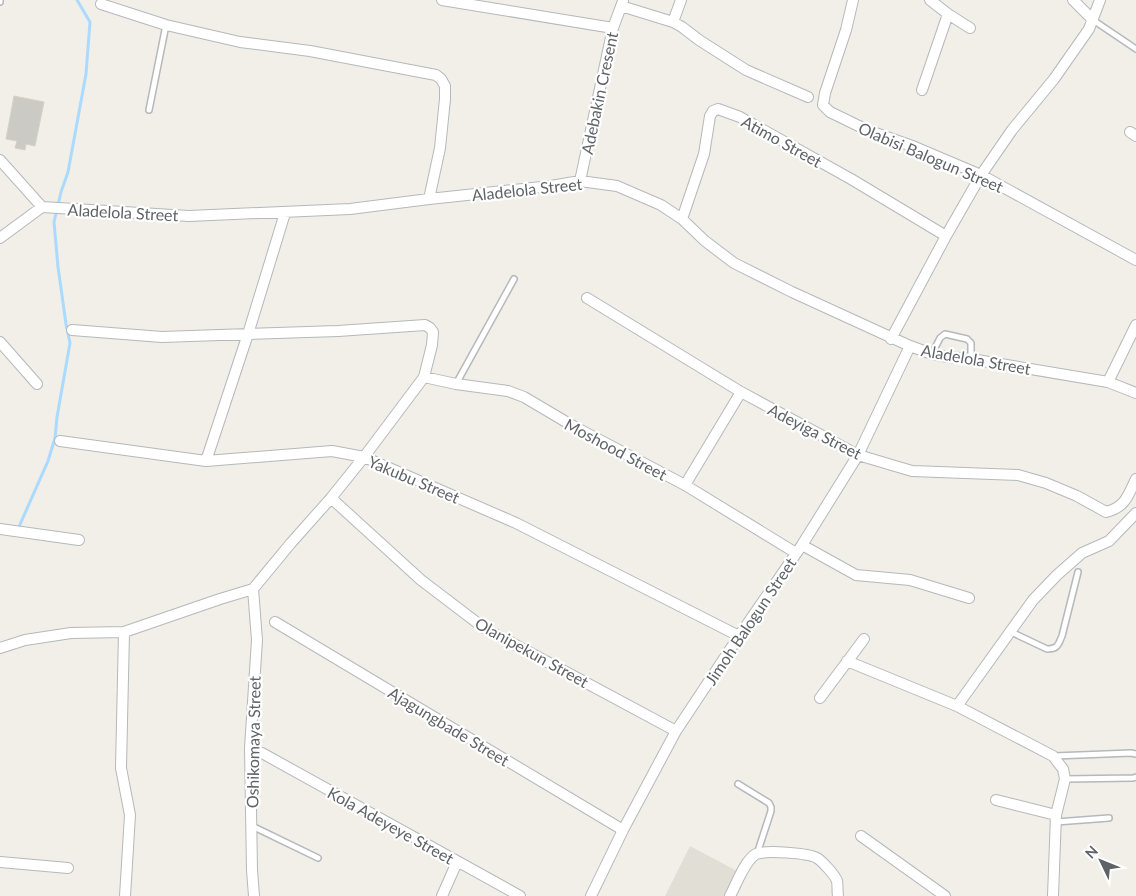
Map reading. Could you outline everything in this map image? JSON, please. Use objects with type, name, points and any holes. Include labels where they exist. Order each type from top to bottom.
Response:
[{"type":"street","points":[[442,0],[491,4],[613,28]]},
{"type":"street","points":[[673,22],[681,0]]},
{"type":"street","name":"Olabisi Balogun Street","points":[[853,0],[846,30],[825,93],[823,105],[830,112],[867,130],[915,147],[981,175],[1136,260]]},
{"type":"street","points":[[930,0],[970,28]]},
{"type":"street","points":[[1073,0],[1093,20]]},
{"type":"street","points":[[891,339],[981,175],[1012,130],[1054,79],[1089,29],[1100,0]]},
{"type":"street","points":[[622,3],[673,22],[746,70],[808,97]]},
{"type":"street","name":"Adebakin Cresent","points":[[580,181],[613,28],[622,3]]},
{"type":"street","points":[[101,4],[166,25],[240,42],[310,51],[436,75],[442,79],[445,86],[445,99],[440,148],[429,199]]},
{"type":"street","points":[[922,90],[948,14]]},
{"type":"street","name":"Atimo Street","points":[[682,219],[704,154],[710,116],[712,111],[718,109],[740,117],[851,179],[946,236]]},
{"type":"street","points":[[0,160],[44,207],[0,238]]},
{"type":"street","name":"Aladelola Street","points":[[44,207],[189,216],[350,209],[580,181],[617,186],[661,205],[682,219],[705,241],[734,263],[891,339],[948,358],[971,358],[1108,382],[1136,393]]},
{"type":"street","points":[[206,461],[248,334],[285,212]]},
{"type":"street","name":"Adeyiga Street","points":[[587,298],[741,392],[858,455],[912,470],[1018,475],[1046,483],[1077,496],[1106,512],[1122,505],[1136,479]]},
{"type":"street","points":[[0,648],[24,640],[71,633],[124,632],[253,589],[331,498],[424,378],[432,345],[432,332],[425,325],[338,331],[162,337],[72,330]]},
{"type":"street","points":[[1108,382],[1136,325]]},
{"type":"street","points":[[0,342],[37,384]]},
{"type":"street","name":"Jimoh Balogun Street","points":[[591,896],[623,830],[676,731],[799,549],[858,455],[910,346]]},
{"type":"street","name":"Moshood Street","points":[[424,378],[508,392],[524,398],[799,549],[856,575],[910,580],[969,598]]},
{"type":"street","points":[[685,485],[741,392]]},
{"type":"street","name":"Yakubu Street","points":[[60,441],[206,461],[332,451],[364,457],[516,523],[739,636]]},
{"type":"street","name":"Olanipekun Street","points":[[331,498],[421,580],[484,628],[676,731]]},
{"type":"street","points":[[957,706],[1033,600],[1056,575],[1082,553],[1109,541],[1136,513]]},
{"type":"street","points":[[0,529],[79,540]]},
{"type":"street","name":"Oshikomaya Street","points":[[253,589],[256,640],[250,748],[254,896]]},
{"type":"street","name":"Ajagungbade Street","points":[[275,622],[623,830]]},
{"type":"street","points":[[124,632],[121,768],[130,815],[125,896]]},
{"type":"street","points":[[820,698],[864,639]]},
{"type":"street","points":[[847,661],[957,706],[1053,756],[1063,769],[1065,779],[1056,818],[1053,896]]},
{"type":"street","name":"Kola Adeyeye Street","points":[[262,753],[520,896]]},
{"type":"street","points":[[996,800],[1056,818]]},
{"type":"street","points":[[860,836],[946,896]]},
{"type":"street","points":[[730,896],[749,859],[756,854],[768,851],[816,857],[837,880],[838,896]]},
{"type":"street","points":[[0,862],[68,868]]},
{"type":"street","points":[[442,896],[458,862]]},
{"type":"lane","points":[[1093,20],[1136,49]]},
{"type":"lane","points":[[149,110],[166,25]]},
{"type":"lane","points":[[456,384],[514,279]]},
{"type":"lane","points":[[932,354],[944,334],[970,341],[971,358]]},
{"type":"lane","points":[[1010,632],[1047,649],[1054,649],[1062,636],[1078,572]]},
{"type":"lane","points":[[1053,756],[1136,754]]},
{"type":"lane","points":[[1065,779],[1136,777]]},
{"type":"lane","points":[[738,784],[771,806],[756,854]]},
{"type":"lane","points":[[1056,818],[1109,818]]},
{"type":"lane","points":[[252,826],[318,858]]},
{"type":"shaded area","points":[[690,846],[737,871],[724,896],[665,896]]},
{"type":"building","points":[[14,96],[44,102],[35,146],[26,144],[25,150],[15,148],[17,141],[6,139]]},
{"type":"waterway","points":[[18,529],[48,461],[55,438],[70,343],[58,267],[54,222],[68,172],[86,74],[90,22],[77,0]]}]
